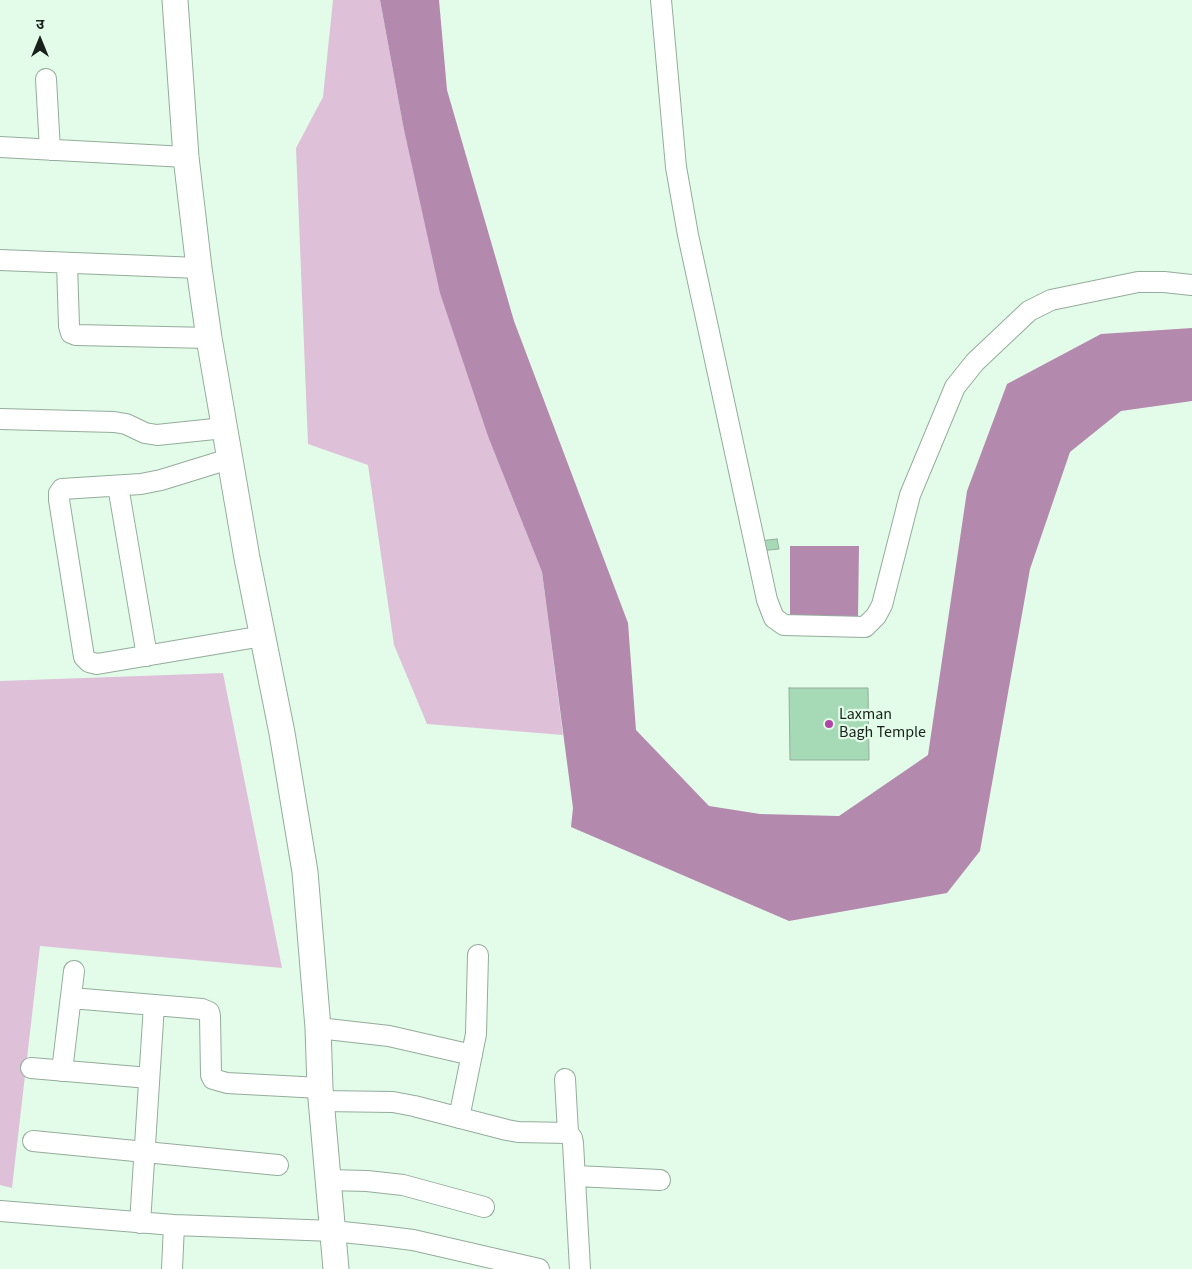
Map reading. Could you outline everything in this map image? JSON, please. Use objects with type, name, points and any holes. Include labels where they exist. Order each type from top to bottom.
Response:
[{"type":"main road","points":[[175,0],[186,157],[209,338],[229,459],[282,734],[305,872],[336,1269]]},
{"type":"street","points":[[661,0],[676,167],[688,235],[767,600],[774,618],[784,625],[865,627],[876,616],[882,605],[910,495],[955,387],[975,362],[1029,311],[1050,300],[1138,282],[1192,285]]},
{"type":"street","points":[[46,79],[50,150]]},
{"type":"street","points":[[0,147],[186,157]]},
{"type":"street","points":[[0,260],[199,268]]},
{"type":"street","points":[[67,263],[69,326],[71,333],[76,335],[209,338]]},
{"type":"street","points":[[0,419],[114,422],[126,424],[146,433],[157,435],[224,428]]},
{"type":"street","points":[[229,459],[161,480],[118,486],[62,488],[59,493],[84,657],[88,662],[97,664],[263,636]]},
{"type":"street","points":[[118,486],[147,656]]},
{"type":"street","points":[[459,1118],[472,1055],[476,1024],[478,955]]},
{"type":"street","points":[[62,1071],[74,971]]},
{"type":"street","points":[[71,998],[202,1009],[209,1012],[211,1075],[218,1082],[393,1102],[518,1132],[568,1133]]},
{"type":"street","points":[[140,1223],[154,1005]]},
{"type":"street","points":[[318,1028],[389,1036],[472,1055]]},
{"type":"street","points":[[31,1068],[149,1078]]},
{"type":"street","points":[[565,1079],[568,1133],[573,1143],[576,1176],[580,1269]]},
{"type":"street","points":[[33,1141],[278,1165]]},
{"type":"street","points":[[576,1176],[660,1180]]},
{"type":"street","points":[[328,1180],[367,1181],[403,1185],[484,1207]]},
{"type":"street","points":[[0,1210],[174,1226],[333,1231],[413,1240],[539,1269]]},
{"type":"street","points":[[172,1269],[174,1226]]},
{"type":"shaded area","points":[[333,0],[380,0],[403,125],[489,439],[542,572],[563,735],[427,724],[394,645],[368,465],[308,444],[296,148],[323,97]]},
{"type":"shaded area","points":[[380,0],[439,0],[447,90],[514,321],[628,623],[636,730],[709,806],[760,814],[839,816],[928,755],[967,491],[1007,384],[1101,334],[1192,328],[1192,401],[1121,411],[1070,452],[1030,569],[980,851],[947,893],[789,921],[571,827],[573,808],[542,572],[489,439],[440,293],[403,125]]},
{"type":"shaded area","points":[[790,546],[859,546],[858,617],[790,616]]},
{"type":"shaded area","points":[[223,673],[282,968],[40,946],[12,1188],[0,1185],[0,681]]},
{"type":"building","points":[[777,539],[779,549],[760,551],[759,541]]},
{"type":"building","name":"Laxman Bagh Temple","points":[[789,688],[868,688],[869,760],[790,760]]},
{"type":"place","name":"Laxman Bagh Temple","points":[[829,724]]}]
